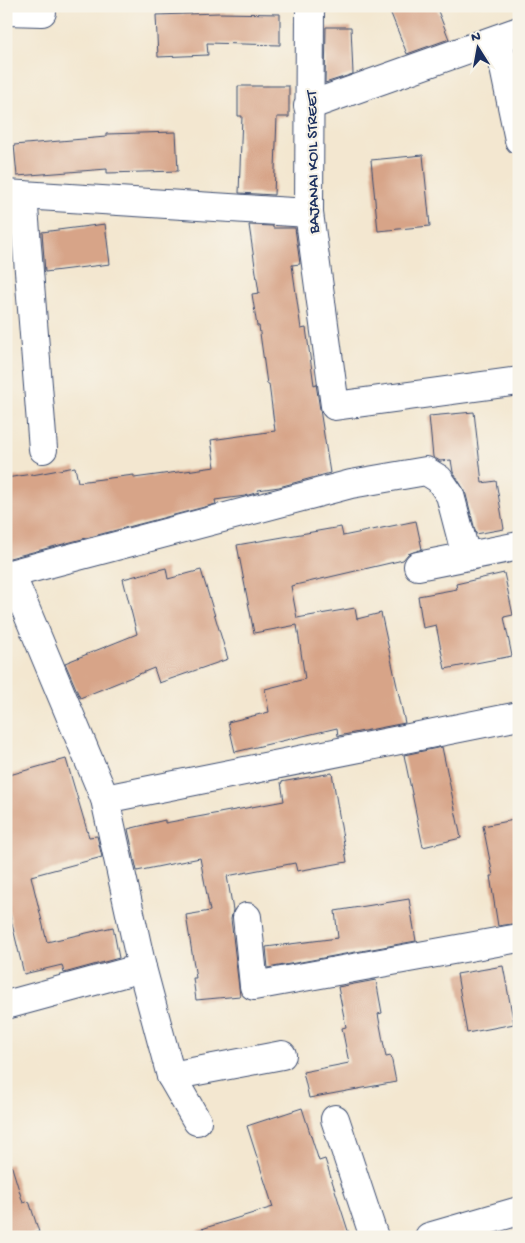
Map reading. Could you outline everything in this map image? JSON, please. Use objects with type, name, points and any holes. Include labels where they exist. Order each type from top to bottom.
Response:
[{"type":"street","name":"BAJANAI KOIL STREET","points":[[310,6],[308,106],[309,213],[335,406],[519,381]]},
{"type":"street","points":[[6,11],[42,12]]},
{"type":"street","points":[[308,106],[508,35],[519,140]]},
{"type":"street","points":[[43,448],[15,194],[309,213]]},
{"type":"street","points":[[197,1121],[171,1076],[142,968],[105,799],[9,574],[351,484],[426,470],[439,479],[450,495],[466,556]]},
{"type":"street","points":[[418,566],[519,546]]},
{"type":"street","points":[[105,799],[519,716]]},
{"type":"street","points":[[248,917],[254,986],[519,938]]},
{"type":"street","points":[[6,1005],[142,968]]},
{"type":"street","points":[[171,1076],[282,1055]]},
{"type":"street","points":[[335,1119],[374,1237]]},
{"type":"street","points":[[429,1237],[519,1211]]},
{"type":"building","points":[[388,6],[436,6],[449,39],[407,54]]},
{"type":"building","points":[[280,14],[280,45],[207,43],[208,55],[158,57],[156,15]]},
{"type":"building","points":[[326,27],[351,27],[353,74],[325,83]]},
{"type":"building","points":[[238,86],[289,86],[289,117],[277,117],[274,195],[239,193],[242,116],[238,116]]},
{"type":"building","points":[[176,132],[178,171],[107,173],[107,169],[17,176],[14,145],[106,137],[106,134]]},
{"type":"building","points":[[423,155],[430,226],[378,231],[371,160]]},
{"type":"building","points":[[105,224],[110,264],[45,272],[42,232]]},
{"type":"building","points":[[249,225],[295,228],[300,264],[292,265],[301,329],[306,328],[330,473],[279,487],[258,490],[259,492],[245,496],[215,500],[216,504],[6,559],[6,478],[75,467],[78,482],[134,475],[134,478],[215,467],[211,440],[275,431],[269,384],[267,384],[259,326],[257,326],[252,294],[259,293]]},
{"type":"building","points":[[474,412],[482,483],[496,481],[504,529],[476,534],[465,491],[453,472],[451,460],[440,461],[433,457],[429,416]]},
{"type":"building","points":[[416,521],[422,549],[408,554],[403,560],[291,586],[297,618],[355,608],[357,619],[381,613],[405,723],[338,736],[337,728],[235,752],[228,722],[269,712],[265,689],[305,679],[297,625],[254,633],[237,545],[341,527],[343,536]]},
{"type":"building","points":[[166,568],[168,579],[201,570],[228,659],[159,683],[154,668],[80,698],[65,663],[137,634],[123,579]]},
{"type":"building","points":[[504,573],[513,615],[504,617],[512,656],[445,669],[436,625],[423,628],[418,596],[457,589],[456,584]]},
{"type":"building","points":[[442,747],[461,838],[423,847],[404,755]]},
{"type":"building","points":[[66,759],[89,837],[97,836],[102,857],[31,876],[47,942],[113,927],[119,958],[64,973],[62,965],[24,974],[6,899],[6,776]]},
{"type":"building","points":[[332,773],[347,862],[297,871],[295,863],[227,876],[233,910],[231,919],[240,996],[196,1000],[193,978],[196,978],[186,915],[210,911],[200,858],[137,871],[128,829],[165,820],[165,823],[284,801],[281,782]]},
{"type":"building","points":[[519,819],[519,923],[498,926],[490,876],[493,876],[483,826]]},
{"type":"building","points":[[409,899],[416,941],[268,968],[266,947],[338,938],[335,911]]},
{"type":"building","points":[[503,966],[514,1024],[467,1033],[457,974]]},
{"type":"building","points":[[376,980],[382,1013],[378,1014],[386,1057],[391,1056],[396,1082],[309,1098],[303,1072],[349,1063],[342,1028],[346,1027],[338,987]]},
{"type":"building","points":[[302,1108],[319,1161],[325,1159],[350,1237],[193,1237],[192,1232],[273,1207],[247,1126]]},
{"type":"building","points":[[11,1164],[23,1203],[29,1201],[39,1232],[23,1237],[6,1237],[6,1165]]}]
